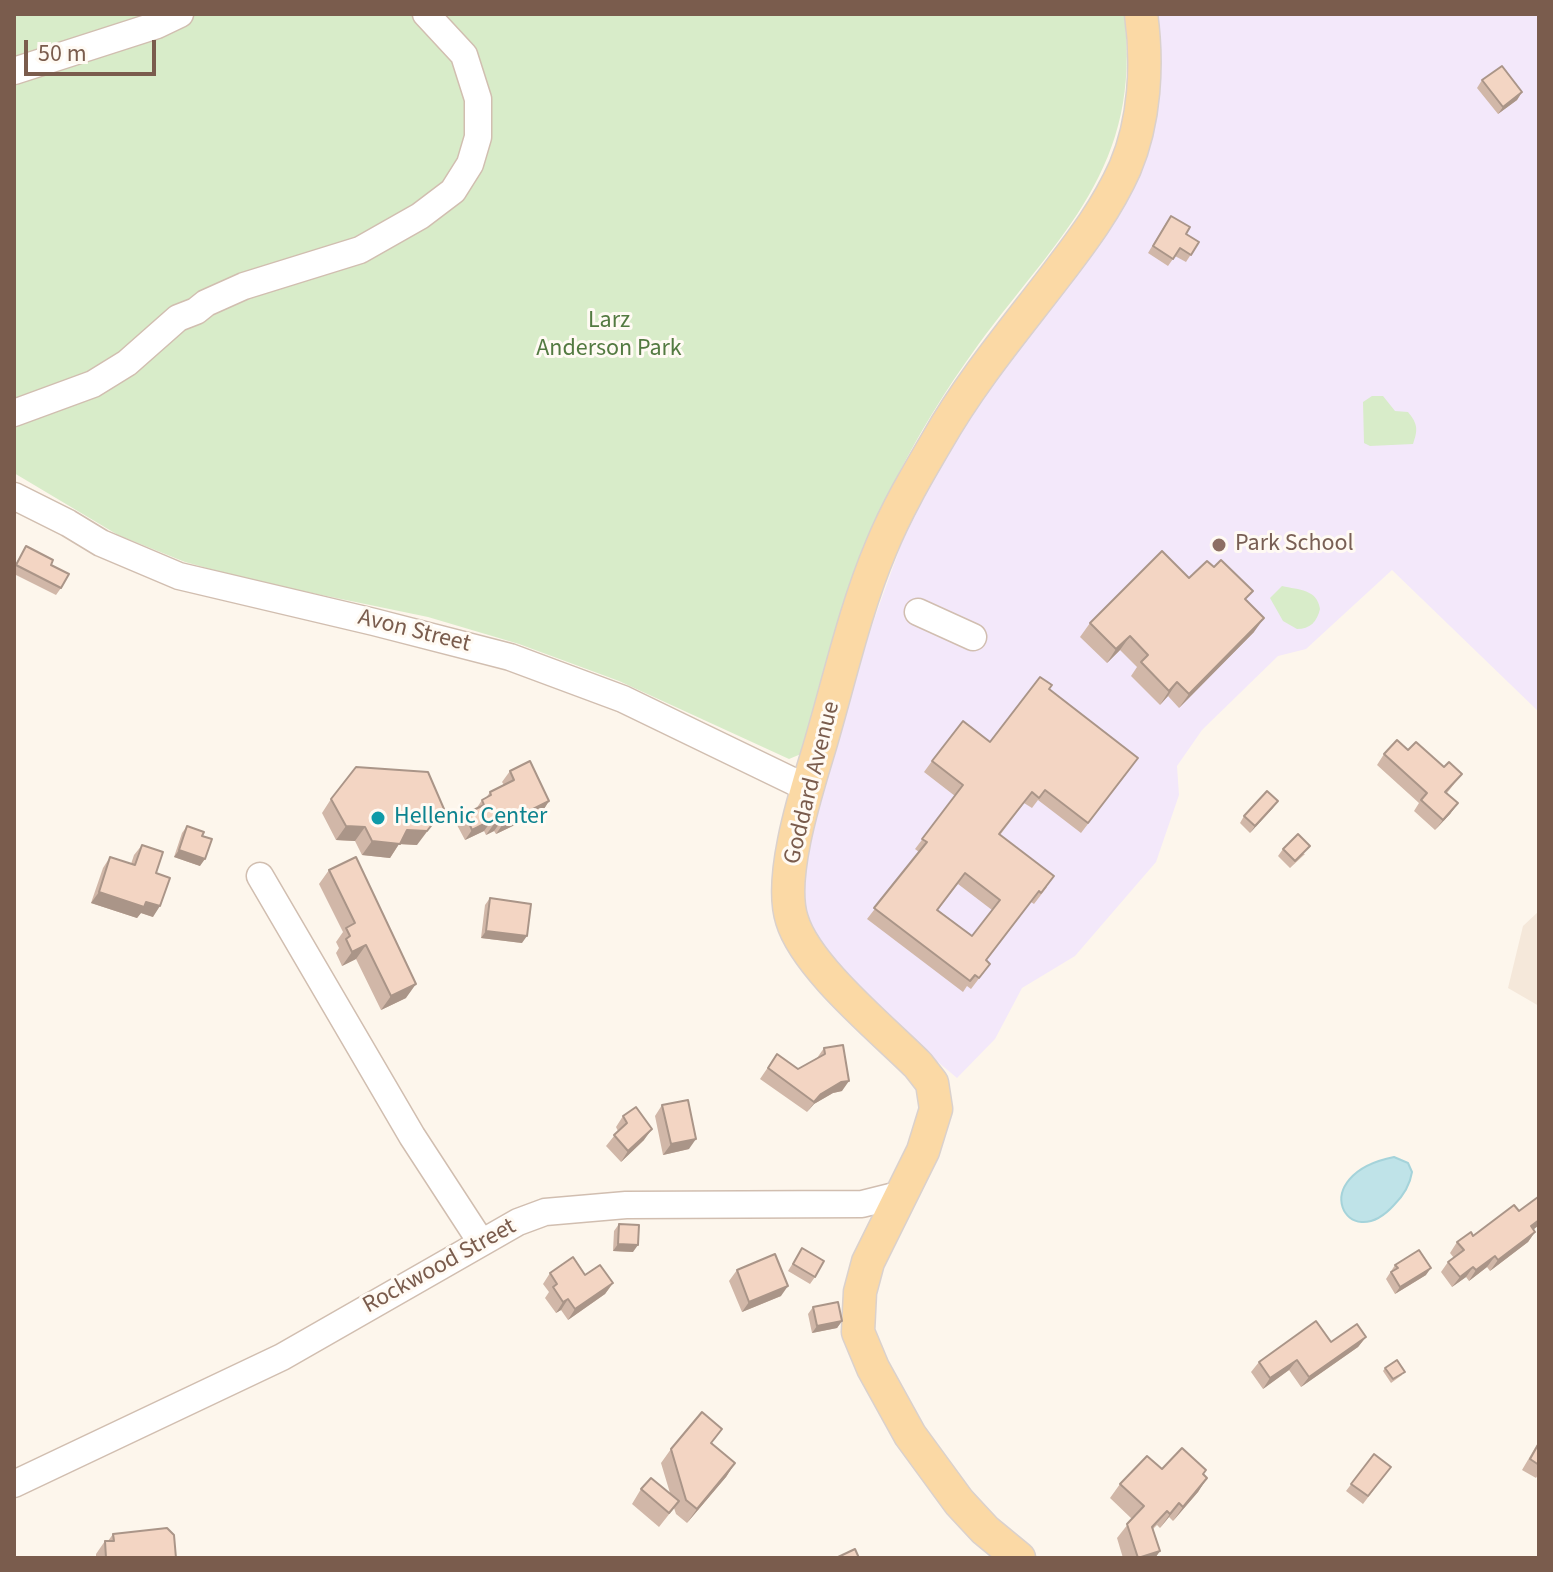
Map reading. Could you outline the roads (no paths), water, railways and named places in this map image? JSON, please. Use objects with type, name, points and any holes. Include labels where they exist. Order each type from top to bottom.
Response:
[{"type":"main road","name":"Goddard Avenue","points":[[1019,1558],[985,1530],[959,1502],[910,1435],[873,1368],[858,1332],[860,1292],[868,1262],[923,1151],[936,1109],[932,1083],[918,1065],[814,961],[791,920],[788,893],[790,866],[807,788],[858,610],[881,546],[964,397],[1101,216],[1125,166],[1142,105],[1145,43],[1141,14]]},
{"type":"street","points":[[14,71],[157,25],[180,14]]},
{"type":"street","points":[[14,413],[93,384],[127,363],[178,318],[206,303],[244,286],[360,250],[420,216],[453,191],[470,164],[478,137],[478,99],[464,55],[426,14]]},
{"type":"street","name":"Avon Street","points":[[14,496],[101,543],[179,576],[510,657],[623,699],[807,788]]},
{"type":"street","points":[[918,612],[973,637]]},
{"type":"street","points":[[260,876],[412,1136],[481,1242]]},
{"type":"street","name":"Rockwood Street","points":[[14,1484],[282,1357],[481,1242],[518,1222],[545,1212],[626,1205],[862,1204],[902,1194]]},
{"type":"water","points":[[1394,1157],[1408,1163],[1412,1172],[1400,1198],[1377,1219],[1362,1222],[1350,1217],[1343,1207],[1342,1194],[1349,1179],[1366,1166]]},
{"type":"place","name":"Park School","points":[[1219,545]]},
{"type":"place","name":"Hellenic Center","points":[[378,818]]},
{"type":"park label","name":"Larz Anderson Park","points":[[609,336]]}]
